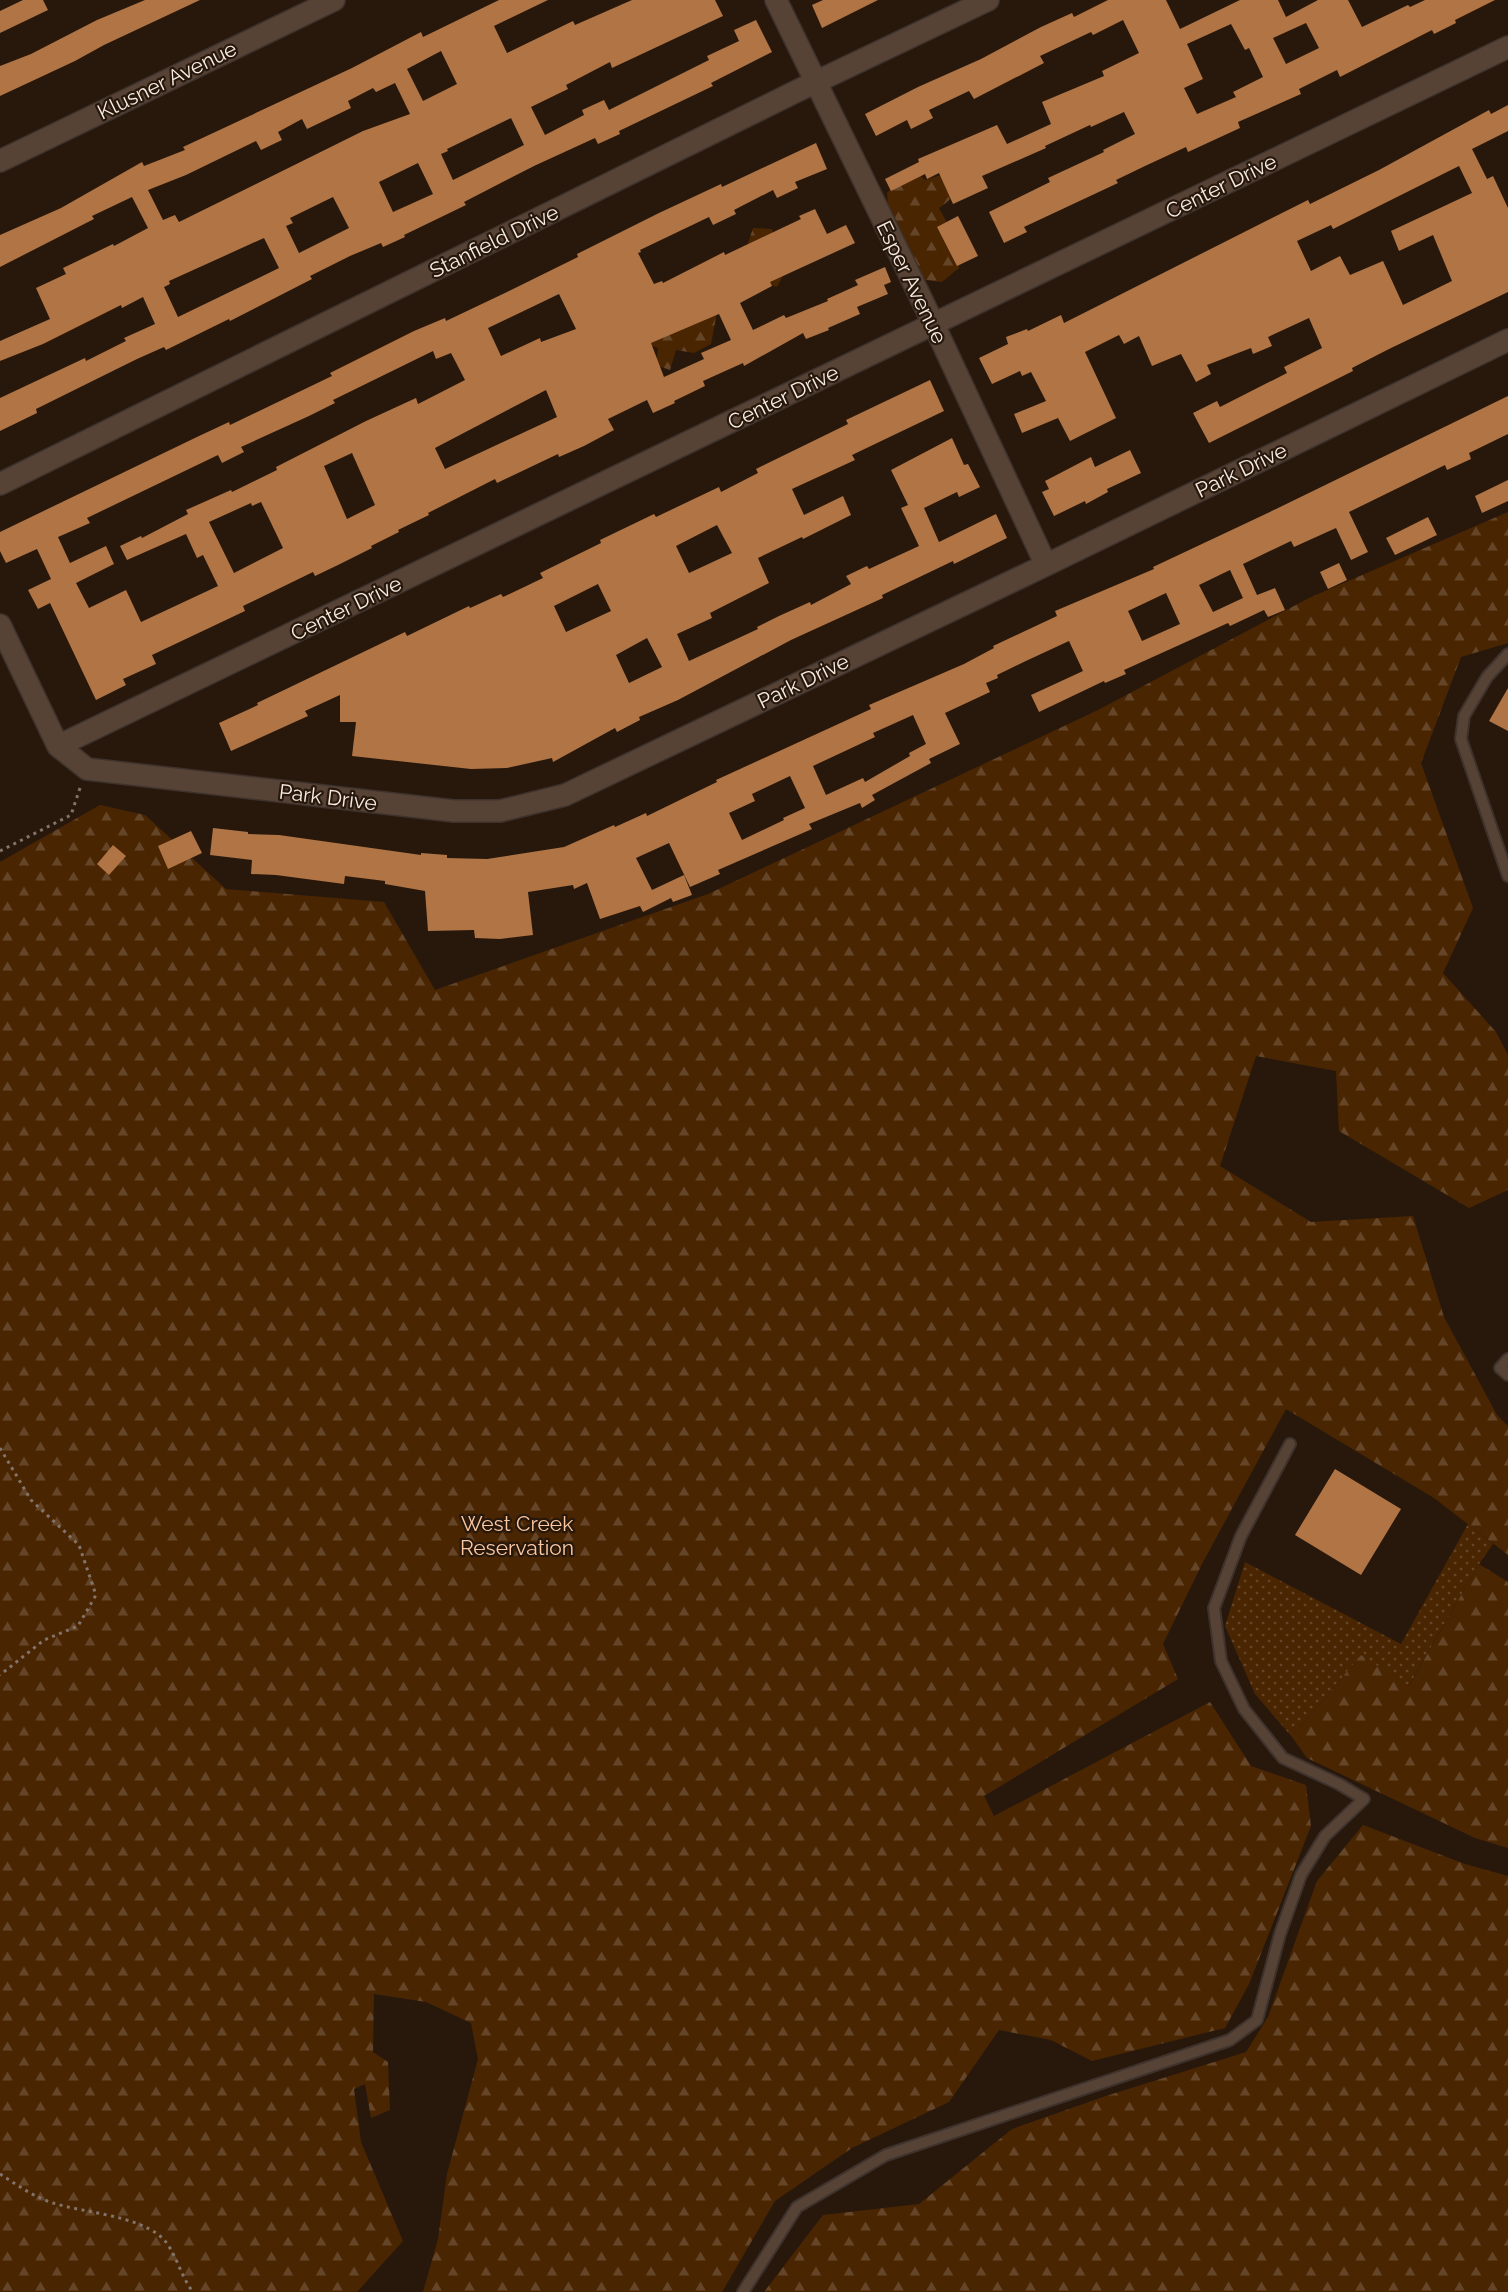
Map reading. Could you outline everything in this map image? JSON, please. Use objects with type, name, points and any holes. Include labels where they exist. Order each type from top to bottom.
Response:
[{"type":"street","name":"Klusner Avenue","points":[[0,161],[334,0]]},
{"type":"street","name":"Esper Avenue","points":[[776,0],[934,325],[1046,565]]},
{"type":"street","name":"Stanfield Drive","points":[[0,484],[988,0]]},
{"type":"street","name":"Center Drive","points":[[58,746],[1508,47]]},
{"type":"street","name":"Park Drive","points":[[58,746],[87,769],[454,811],[500,811],[565,795],[1046,565],[1508,340]]},
{"type":"street","points":[[0,625],[58,746]]},
{"type":"lane","points":[[1508,654],[1487,677],[1464,716],[1461,739],[1508,876]]},
{"type":"lane","points":[[1508,1359],[1500,1368],[1508,1375]]},
{"type":"lane","points":[[743,2292],[797,2207],[886,2155],[1230,2040],[1257,2020],[1280,1934],[1301,1875],[1325,1836],[1364,1799],[1339,1784],[1283,1758],[1244,1709],[1221,1661],[1214,1608],[1241,1536],[1290,1444]]},
{"type":"path","points":[[0,851],[71,815],[80,788]]},
{"type":"path","points":[[0,1448],[31,1500],[79,1545],[96,1595],[78,1626],[44,1640],[0,1675]]},
{"type":"path","points":[[0,2174],[53,2203],[128,2221],[160,2236],[168,2245],[178,2270],[193,2292]]},
{"type":"green space","points":[[981,140],[977,157],[992,152],[1004,155],[999,167],[988,174],[974,168],[972,183],[958,180],[952,197],[939,208],[957,241],[959,268],[942,282],[919,279],[889,215],[887,193],[904,175],[915,171],[925,180],[953,169],[961,160],[969,144]]},
{"type":"green space","points":[[753,228],[772,229],[776,249],[785,272],[777,287],[750,276],[719,301],[711,344],[694,353],[676,350],[670,370],[656,365],[658,348],[639,341],[759,256],[748,243]]},
{"type":"green space","name":"West Creek Reservation","points":[[1508,512],[1508,643],[1461,657],[1421,763],[1473,908],[1443,973],[1496,1032],[1508,1055],[1508,1190],[1469,1208],[1339,1131],[1336,1071],[1256,1056],[1220,1166],[1311,1222],[1413,1216],[1444,1317],[1497,1415],[1508,1426],[1508,1555],[1434,1498],[1286,1409],[1203,1562],[1163,1644],[1178,1679],[984,1796],[994,1816],[1210,1702],[1251,1766],[1306,1785],[1311,1826],[1249,1984],[1225,2028],[1092,2061],[1051,2040],[999,2030],[949,2102],[852,2148],[775,2201],[722,2292],[423,2292],[438,2239],[447,2174],[478,2059],[471,2023],[426,2002],[374,1994],[373,2052],[388,2062],[390,2110],[371,2118],[365,2084],[354,2089],[361,2142],[403,2241],[357,2292],[0,2292],[0,862],[100,805],[145,815],[226,889],[384,902],[435,990],[708,894],[1098,710],[1309,598]]},
{"type":"green space","points":[[1468,1524],[1493,1544],[1479,1564],[1408,1687],[1361,1655],[1292,1737],[1255,1694],[1225,1626],[1245,1562],[1401,1644]]},
{"type":"green space","points":[[1479,1564],[1508,1582],[1508,1848],[1475,1838],[1307,1758],[1292,1737],[1361,1655],[1409,1686]]},
{"type":"green space","points":[[1363,1825],[1465,1864],[1508,1876],[1508,2292],[764,2292],[823,2215],[919,2204],[1012,2129],[1106,2096],[1246,2052],[1268,2017],[1317,1881]]},
{"type":"building","points":[[23,0],[43,0],[48,10],[0,33],[0,11]]},
{"type":"building","points":[[145,0],[200,0],[0,96],[0,66],[31,54],[97,20]]},
{"type":"building","points":[[499,0],[548,0],[494,26],[507,53],[573,21],[575,25],[632,0],[715,0],[723,16],[612,68],[610,62],[566,85],[568,89],[531,107],[545,135],[584,115],[582,110],[604,100],[609,110],[709,60],[707,56],[739,41],[734,30],[756,20],[772,52],[711,83],[713,86],[619,131],[620,134],[598,144],[595,138],[534,166],[464,202],[466,205],[404,235],[405,237],[383,247],[381,243],[350,256],[310,276],[312,279],[230,321],[229,319],[166,350],[164,347],[137,359],[36,409],[37,413],[0,431],[0,398],[85,358],[86,361],[126,341],[124,338],[155,324],[143,297],[122,308],[121,305],[43,344],[0,361],[0,341],[50,319],[36,288],[66,274],[63,268],[113,244],[114,246],[148,228],[132,197],[92,216],[94,219],[0,267],[0,235],[61,208],[142,162],[144,166],[185,150],[183,147],[352,68],[421,32],[423,37]],"holes":[[[441,51],[457,84],[423,101],[407,69]],[[395,83],[410,114],[363,131],[179,222],[175,215],[163,220],[148,190],[186,175],[256,141],[261,150],[282,140],[278,132],[302,119],[307,129],[351,108],[348,101],[373,88],[376,92]],[[511,118],[524,145],[453,180],[441,154],[448,151],[447,149]],[[418,163],[433,194],[393,212],[379,182]],[[333,197],[349,228],[299,253],[286,226],[293,223],[290,218]],[[264,238],[279,268],[178,317],[164,287],[170,284],[169,281]]]},
{"type":"building","points":[[823,0],[878,0],[822,28],[812,5]]},
{"type":"building","points":[[1108,0],[1166,0],[1180,29],[1240,0],[1278,0],[1286,17],[1318,0],[1348,0],[1362,27],[1408,5],[1410,7],[1425,0],[1495,0],[1455,20],[1456,23],[1434,34],[1432,30],[1340,77],[1337,70],[1299,89],[1301,94],[1238,122],[1240,128],[1188,152],[1186,147],[1116,180],[1118,183],[1024,227],[1027,232],[1004,243],[989,212],[1050,182],[1048,178],[1104,152],[1103,150],[1135,134],[1124,112],[1091,127],[1090,125],[1045,146],[1046,148],[982,176],[988,188],[953,204],[939,173],[927,179],[925,174],[891,191],[885,179],[919,162],[918,159],[997,125],[1007,144],[1051,124],[1042,102],[1104,76],[1102,71],[1139,53],[1123,20],[1093,35],[1091,32],[1040,56],[1044,63],[974,99],[969,91],[929,110],[933,118],[911,129],[907,120],[876,136],[865,114],[981,59],[1041,27],[1072,13],[1074,17]],"holes":[[[1306,23],[1319,48],[1286,64],[1273,38]],[[1231,24],[1245,50],[1249,48],[1263,77],[1233,92],[1236,97],[1197,114],[1184,88],[1203,79],[1187,44]]]},
{"type":"building","points":[[1508,105],[1508,131],[1472,149],[1487,179],[1493,176],[1508,208],[1508,292],[1389,349],[1352,368],[1353,371],[1209,443],[1193,413],[1217,401],[1220,407],[1287,373],[1284,367],[1322,348],[1309,318],[1268,337],[1272,346],[1253,354],[1251,348],[1207,365],[1211,374],[1196,382],[1181,354],[1152,366],[1139,336],[1124,344],[1119,335],[1085,352],[1116,418],[1070,441],[1058,418],[1022,433],[1014,414],[1046,401],[1031,372],[1022,376],[1020,371],[992,384],[979,358],[1008,344],[1006,337],[1027,329],[1028,331],[1061,315],[1064,323],[1308,200],[1310,204],[1379,170],[1489,110],[1491,114]],"holes":[[[1459,166],[1472,193],[1391,231],[1399,251],[1433,235],[1452,281],[1403,305],[1383,261],[1350,275],[1340,256],[1311,271],[1297,241],[1331,225],[1333,229]]]},
{"type":"building","points":[[816,143],[827,169],[795,182],[798,188],[777,198],[773,190],[734,210],[736,214],[713,225],[709,217],[640,250],[641,252],[638,253],[654,284],[662,281],[663,283],[724,252],[725,255],[801,219],[799,216],[815,209],[827,234],[846,225],[855,243],[770,282],[772,286],[740,303],[753,330],[784,315],[786,318],[828,301],[827,299],[858,285],[855,280],[885,267],[891,282],[884,285],[888,294],[857,307],[860,314],[828,328],[829,330],[806,339],[803,333],[744,366],[743,363],[703,381],[705,386],[653,413],[647,400],[608,419],[614,430],[584,446],[559,457],[558,454],[497,483],[495,479],[428,513],[429,515],[371,546],[372,548],[315,576],[313,572],[243,606],[245,611],[152,655],[156,664],[123,679],[126,685],[96,700],[50,603],[38,609],[28,590],[51,579],[37,549],[6,563],[0,551],[0,532],[199,436],[229,422],[230,425],[332,376],[330,373],[414,331],[445,318],[446,321],[507,292],[659,213],[721,184],[722,187]],"holes":[[[559,294],[576,329],[541,342],[540,338],[501,356],[488,328]],[[719,314],[731,340],[701,353],[704,359],[664,377],[651,343]],[[433,351],[436,359],[451,353],[465,380],[418,404],[416,398],[366,421],[276,467],[277,470],[232,492],[231,490],[186,510],[188,514],[142,538],[141,536],[120,546],[127,560],[186,534],[197,558],[203,555],[218,586],[141,622],[126,590],[89,608],[76,583],[114,564],[106,546],[70,563],[58,537],[90,523],[87,518],[218,455],[222,463],[244,452],[241,447],[335,403],[333,400]],[[546,390],[557,417],[445,469],[435,448]],[[352,453],[375,505],[347,519],[324,466]],[[261,502],[283,548],[234,573],[209,522],[251,503],[252,506]]]},
{"type":"building","points":[[958,216],[978,256],[957,266],[937,227]]},
{"type":"building","points":[[930,380],[944,411],[852,455],[855,460],[792,489],[804,515],[843,496],[851,515],[758,558],[769,583],[710,613],[712,618],[677,634],[689,661],[758,629],[757,627],[779,616],[810,602],[811,605],[851,584],[846,576],[867,566],[869,569],[919,546],[901,508],[908,505],[891,470],[952,438],[964,465],[968,464],[980,487],[959,497],[957,492],[924,508],[939,542],[996,514],[1007,538],[882,595],[883,598],[791,640],[678,700],[639,717],[640,720],[617,732],[615,728],[553,762],[552,758],[507,768],[471,769],[352,756],[356,722],[340,722],[340,695],[305,711],[308,716],[231,751],[219,723],[405,632],[407,636],[469,606],[470,608],[501,594],[503,597],[543,578],[540,573],[654,514],[656,517],[719,487],[721,492],[758,473],[756,469],[848,424],[846,420]],"holes":[[[717,525],[732,553],[689,573],[676,546]],[[598,584],[611,611],[566,632],[554,606]],[[647,638],[662,667],[629,683],[616,655]]]},
{"type":"building","points":[[1508,396],[1508,434],[1469,453],[1471,459],[1447,470],[1445,465],[1349,512],[1368,552],[1351,560],[1336,528],[1294,547],[1291,541],[1243,564],[1257,595],[1275,588],[1285,610],[1268,617],[1264,610],[1230,626],[1228,623],[1124,670],[1126,674],[1105,683],[1104,681],[1039,712],[1031,695],[1083,671],[1069,641],[1028,660],[986,683],[990,692],[945,713],[960,744],[929,759],[931,763],[872,795],[875,800],[862,808],[860,803],[809,824],[812,829],[718,870],[720,874],[690,887],[669,843],[636,858],[652,890],[684,875],[692,895],[673,902],[671,898],[643,912],[640,906],[600,919],[587,883],[574,889],[573,885],[528,892],[533,935],[500,939],[475,938],[474,930],[428,931],[425,891],[385,884],[385,881],[345,876],[344,884],[251,874],[252,860],[210,855],[213,828],[421,855],[421,853],[447,855],[447,858],[487,859],[564,847],[646,813],[647,816],[717,782],[716,780],[871,709],[869,705],[964,664],[994,648],[993,646],[1057,616],[1055,611],[1154,569],[1153,567]],"holes":[[[1230,570],[1243,598],[1213,612],[1199,585]],[[1166,593],[1180,624],[1142,641],[1128,611]],[[913,715],[926,744],[865,782],[863,778],[826,795],[813,766],[875,737],[873,733]],[[790,776],[805,808],[742,840],[729,813],[755,801],[752,794]]]},
{"type":"building","points":[[1130,450],[1141,473],[1107,489],[1108,492],[1086,504],[1085,501],[1054,516],[1042,492],[1049,489],[1045,481],[1091,457],[1095,467]]},
{"type":"building","points":[[1508,480],[1508,501],[1482,513],[1475,496]]},
{"type":"building","points":[[1428,517],[1437,535],[1395,555],[1386,538]]},
{"type":"building","points":[[1339,563],[1347,580],[1328,589],[1320,572]]},
{"type":"building","points":[[1508,688],[1508,731],[1489,721]]},
{"type":"building","points":[[191,831],[202,853],[168,869],[158,846]]},
{"type":"building","points":[[113,845],[126,856],[109,875],[97,864]]},
{"type":"building","points":[[1335,1469],[1401,1509],[1361,1575],[1295,1535]]}]
